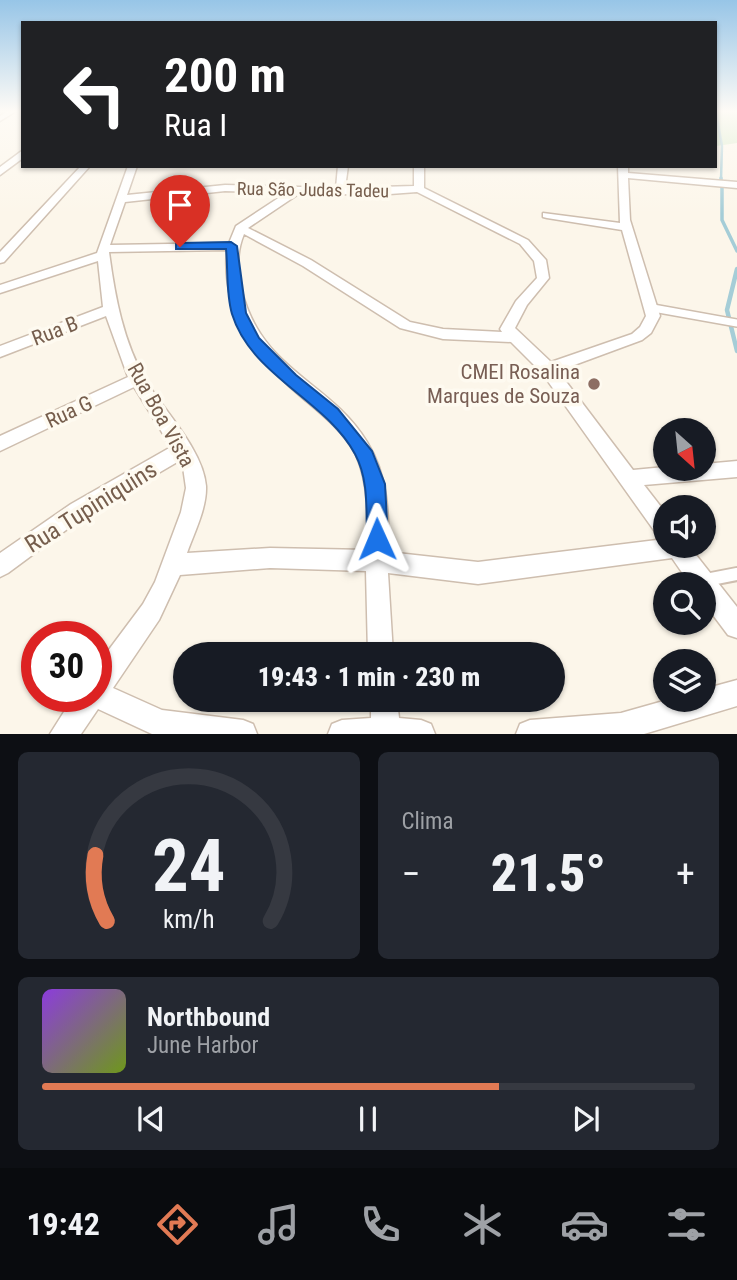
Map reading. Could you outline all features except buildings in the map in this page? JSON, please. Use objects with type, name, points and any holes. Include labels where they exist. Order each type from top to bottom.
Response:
[{"type":"street","points":[[0,160],[20,157]]},
{"type":"street","points":[[0,172],[20,157]]},
{"type":"street","points":[[0,260],[84,168]]},
{"type":"street","name":"Rua Boa Vista","points":[[112,668],[150,612],[173,565],[195,499],[194,477],[183,449],[137,379],[110,309],[103,252],[111,220],[123,199],[132,168]]},
{"type":"street","points":[[340,192],[343,168]]},
{"type":"street","points":[[419,168],[419,189],[512,235],[537,256],[543,278],[521,304],[507,329],[548,369],[653,512]]},
{"type":"street","points":[[548,369],[638,337],[646,330],[653,308],[627,227],[623,171],[737,185]]},
{"type":"street","name":"Rua São Judas Tadeu","points":[[123,199],[225,188],[340,192],[419,189]]},
{"type":"street","points":[[299,189],[240,228],[231,246],[239,313],[253,341],[290,379],[332,414],[363,451],[375,484],[380,642]]},
{"type":"street","points":[[547,215],[627,227]]},
{"type":"street","points":[[240,228],[307,263],[405,325],[443,334],[513,337]]},
{"type":"street","points":[[0,289],[103,252],[231,246]]},
{"type":"street","name":"Rua B","points":[[0,352],[110,309]]},
{"type":"street","name":"Rua G","points":[[0,444],[137,379]]},
{"type":"street","name":"Rua Tupiniquins","points":[[0,566],[78,510],[183,449]]},
{"type":"street","points":[[630,478],[737,468]]},
{"type":"street","points":[[173,565],[270,558],[377,561],[478,573],[653,544]]},
{"type":"street","points":[[716,600],[737,626]]},
{"type":"street","points":[[530,734],[621,727],[737,693]]},
{"type":"street","points":[[112,700],[161,724],[243,734]]},
{"type":"street","points":[[64,734],[80,712]]},
{"type":"street","points":[[385,712],[386,732]]},
{"type":"street","points":[[342,734],[421,734]]},
{"type":"lane","points":[[653,308],[737,323]]},
{"type":"lane","points":[[716,579],[737,574]]},
{"type":"waterway","points":[[721,180],[722,145]]},
{"type":"waterway","points":[[722,186],[722,220],[737,251]]},
{"type":"waterway","points":[[737,269],[727,310],[737,351]]},
{"type":"place","name":"CMEI Rosalina Marques de Souza","points":[[594,384]]},
{"type":"route","points":[[180,247],[231,246],[239,313],[253,341],[290,379],[353,435],[363,451],[375,484],[377,539]]}]
